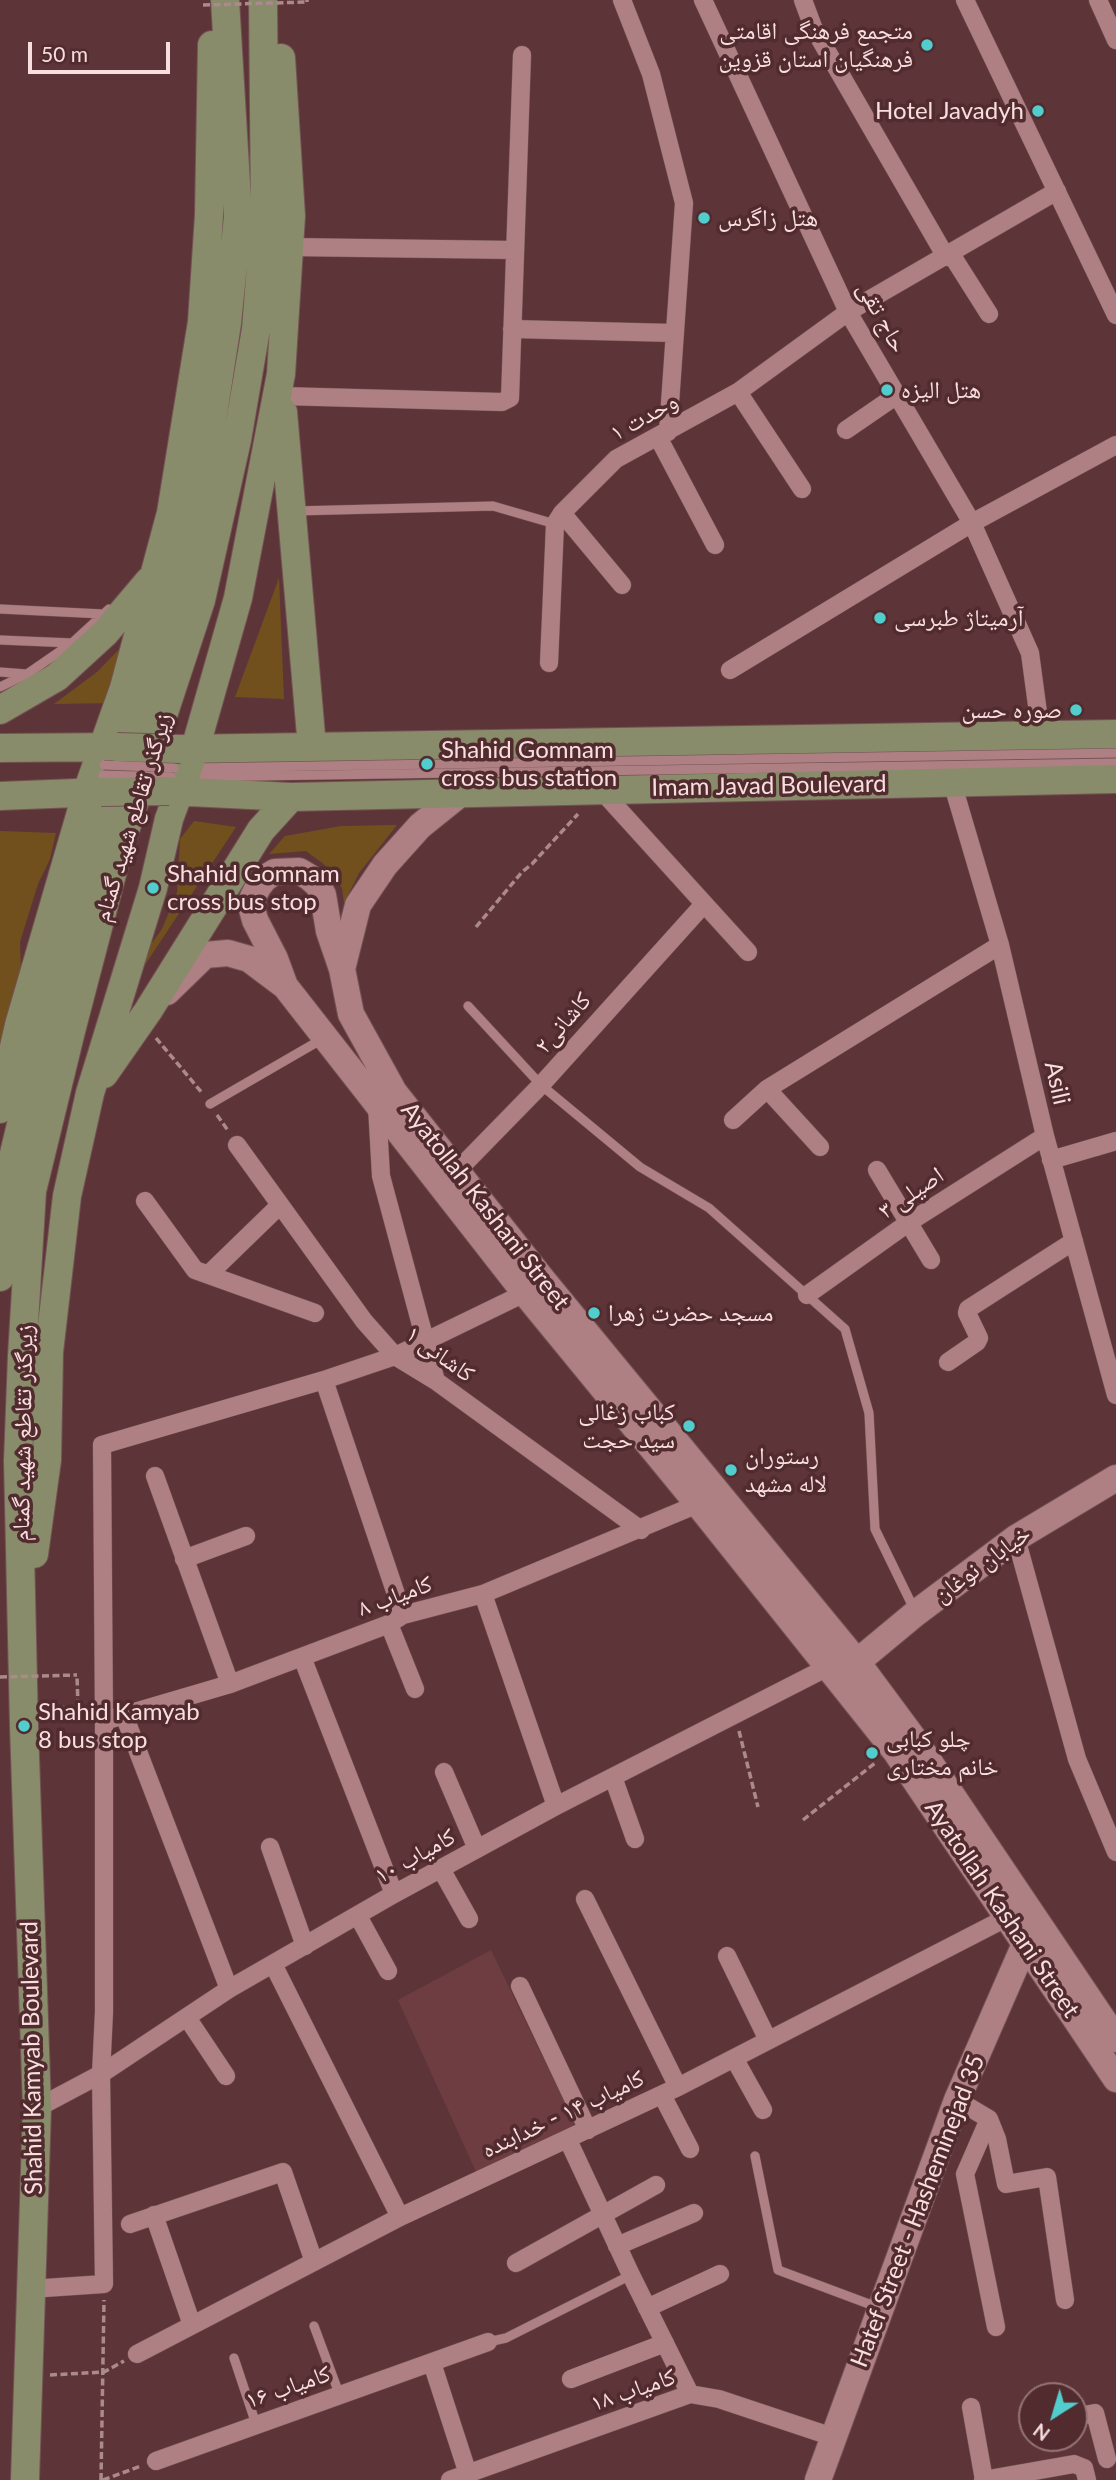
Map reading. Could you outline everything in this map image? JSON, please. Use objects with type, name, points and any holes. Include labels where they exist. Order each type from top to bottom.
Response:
[{"type":"main road","name":"زیرگذر تقاطع شهید گمنام","points":[[23,1636],[18,1461],[32,1191],[117,855],[201,600],[237,440],[256,329],[265,216],[263,0]]},
{"type":"main road","points":[[272,0],[281,48],[291,216],[282,385],[290,511],[312,747]]},
{"type":"main road","name":"زیرگذر تقاطع شهید گمنام","points":[[0,1278],[6,1187],[45,1025],[91,850],[176,596],[210,433],[227,323],[238,217],[215,2]]},
{"type":"main road","points":[[0,1109],[19,1025],[101,770],[171,513],[202,322],[209,215],[211,54],[215,2]]},
{"type":"main road","points":[[23,1636],[47,1460],[49,1352],[67,1196],[90,1093],[153,888],[180,771],[238,598],[282,385]]},
{"type":"main road","points":[[0,710],[57,677],[105,633],[155,573]]},
{"type":"main road","name":"Imam Javad Boulevard","points":[[101,770],[180,771],[312,747],[1116,734]]},
{"type":"main road","points":[[0,748],[101,770]]},
{"type":"main road","points":[[0,796],[101,770]]},
{"type":"main road","name":"Imam Javad Boulevard","points":[[101,770],[180,771],[291,797],[1116,779]]},
{"type":"main road","name":"Ayatollah Kashani Street","points":[[461,793],[420,826],[385,865],[358,905],[342,969],[351,1014],[394,1091],[542,1279],[857,1662],[914,1739],[1116,2079]]},
{"type":"main road","points":[[90,1093],[145,1016],[261,830],[291,797]]},
{"type":"main road","points":[[285,986],[252,909],[257,887],[275,872],[299,872],[318,885],[342,969]]},
{"type":"main road","name":"Ayatollah Kashani Street","points":[[145,1016],[205,955],[228,953],[249,960],[285,986],[525,1293],[698,1504],[893,1749],[1008,1917],[1034,1938],[1116,2039]]},
{"type":"main road","name":"خیابان نوغان","points":[[857,1662],[916,1613],[1016,1538],[1116,1478]]},
{"type":"main road","name":"Shahid Kamyab Boulevard","points":[[23,1636],[37,2108],[25,2480]]},
{"type":"main road","name":"Hatef Street - Hasheminejad 35","points":[[818,2480],[957,2100],[1034,1938]]},
{"type":"street","points":[[622,0],[651,74],[684,203],[663,435],[715,545]]},
{"type":"street","name":"حاج تقی","points":[[703,0],[848,312],[972,523],[1030,653],[1041,735]]},
{"type":"street","points":[[803,0],[813,27],[949,255],[989,314]]},
{"type":"street","points":[[965,0],[1116,315]]},
{"type":"street","points":[[1098,0],[1116,40]]},
{"type":"street","points":[[282,385],[502,402],[510,398],[522,55]]},
{"type":"street","name":"وحدت ۱","points":[[559,518],[616,459],[738,392],[848,312],[1057,191]]},
{"type":"street","points":[[289,247],[514,250]]},
{"type":"street","points":[[512,329],[674,333]]},
{"type":"street","points":[[738,392],[802,489]]},
{"type":"street","points":[[846,430],[897,396]]},
{"type":"street","points":[[730,670],[972,523],[1116,445]]},
{"type":"street","points":[[559,518],[622,585]]},
{"type":"street","points":[[549,663],[559,518]]},
{"type":"street","name":"Asili","points":[[952,782],[1000,945],[1051,1160],[1074,1241],[1110,1347],[1116,1395]]},
{"type":"street","points":[[591,790],[748,952]]},
{"type":"street","name":"کاشانی۲","points":[[457,1171],[541,1085],[704,904]]},
{"type":"street","points":[[733,1120],[767,1089],[1000,945]]},
{"type":"street","points":[[767,1089],[820,1147]]},
{"type":"street","points":[[377,1106],[381,1176],[436,1381]]},
{"type":"street","name":"اصیلی ۳","points":[[807,1295],[908,1223],[1045,1136]]},
{"type":"street","points":[[1051,1160],[1116,1141]]},
{"type":"street","name":"کاشانی ۱","points":[[237,1145],[364,1321],[395,1356],[436,1381],[641,1530]]},
{"type":"street","points":[[877,1170],[931,1261]]},
{"type":"street","points":[[145,1201],[195,1270],[210,1273],[315,1312]]},
{"type":"street","points":[[210,1273],[279,1206]]},
{"type":"street","points":[[948,1362],[979,1338],[967,1313],[968,1309],[1074,1241]]},
{"type":"street","points":[[30,2289],[104,2284],[101,2074],[104,2012],[102,1445],[324,1380],[395,1356],[525,1293]]},
{"type":"street","points":[[324,1380],[415,1689]]},
{"type":"street","points":[[155,1476],[230,1684]]},
{"type":"street","name":"کامیاب ۸","points":[[104,1721],[230,1684],[396,1619],[482,1594],[698,1504]]},
{"type":"street","points":[[184,1559],[247,1536]]},
{"type":"street","points":[[1016,1538],[1077,1759],[1116,1852]]},
{"type":"street","points":[[482,1594],[556,1806]]},
{"type":"street","points":[[302,1657],[394,1895]]},
{"type":"street","name":"کامیاب ۱۰","points":[[37,2108],[101,2074],[188,2019],[229,1989],[394,1895],[556,1806],[828,1667]]},
{"type":"street","points":[[124,1715],[229,1989]]},
{"type":"street","points":[[444,1772],[477,1849]]},
{"type":"street","points":[[613,1777],[635,1839]]},
{"type":"street","points":[[270,1847],[305,1945]]},
{"type":"street","points":[[441,1869],[469,1919]]},
{"type":"street","points":[[585,1899],[670,2091],[690,2148]]},
{"type":"street","points":[[358,1916],[388,1971]]},
{"type":"street","name":"کامیاب ۱۴ - خدابنده","points":[[137,2354],[400,2217],[670,2091],[1008,1917]]},
{"type":"street","points":[[727,1956],[768,2040]]},
{"type":"street","points":[[273,1964],[400,2217]]},
{"type":"street","points":[[520,1986],[588,2130]]},
{"type":"street","points":[[188,2019],[226,2076]]},
{"type":"street","points":[[734,2058],[763,2110]]},
{"type":"street","points":[[957,2100],[989,2119],[997,2139],[1006,2185],[1047,2177],[1065,2300]]},
{"type":"street","points":[[989,2119],[965,2174],[996,2327]]},
{"type":"street","points":[[568,2140],[690,2394]]},
{"type":"street","points":[[130,2224],[283,2172],[314,2262]]},
{"type":"street","points":[[516,2263],[656,2185]]},
{"type":"street","points":[[617,2246],[694,2213]]},
{"type":"street","points":[[154,2215],[192,2325]]},
{"type":"street","points":[[647,2308],[720,2274]]},
{"type":"street","name":"کامیاب ۱۶","points":[[156,2461],[488,2343]]},
{"type":"street","points":[[571,2379],[665,2343]]},
{"type":"street","points":[[432,2363],[468,2474]]},
{"type":"street","name":"کامیاب ۱۸","points":[[450,2480],[690,2394],[719,2399],[833,2437]]},
{"type":"street","points":[[971,2407],[984,2480],[1074,2464],[1085,2474],[1095,2461],[1112,2458],[1095,2413],[1088,2414]]},
{"type":"lane","points":[[290,511],[493,506],[559,518]]},
{"type":"lane","points":[[0,687],[27,674],[72,643],[103,614],[155,573]]},
{"type":"lane","points":[[0,609],[103,614]]},
{"type":"lane","points":[[0,640],[72,643]]},
{"type":"lane","points":[[0,672],[27,674]]},
{"type":"lane","points":[[180,771],[1116,753]]},
{"type":"lane","points":[[180,771],[1116,763]]},
{"type":"lane","points":[[468,1006],[541,1085],[640,1167],[709,1208],[845,1329],[869,1413],[875,1529],[916,1613]]},
{"type":"lane","points":[[210,1104],[326,1037]]},
{"type":"lane","points":[[755,2156],[778,2270],[882,2308]]},
{"type":"lane","points":[[488,2343],[506,2338],[631,2275]]},
{"type":"lane","points":[[314,2326],[340,2396]]},
{"type":"lane","points":[[234,2358],[256,2424]]},
{"type":"path","points":[[215,2],[307,1]]},
{"type":"path","points":[[476,927],[522,872],[533,864],[578,814],[591,790]]},
{"type":"path","points":[[145,1016],[237,1145]]},
{"type":"path","points":[[0,1677],[77,1675],[78,1707],[24,1708]]},
{"type":"path","points":[[735,1715],[758,1807]]},
{"type":"path","points":[[803,1820],[893,1749]]},
{"type":"path","points":[[104,2284],[102,2480],[156,2461]]},
{"type":"path","points":[[27,2376],[104,2372]]},
{"type":"shaded area","points":[[279,578],[284,699],[235,697]]},
{"type":"shaded area","points":[[131,637],[113,703],[54,704],[97,672]]},
{"type":"shaded area","points":[[194,821],[236,827],[143,968],[141,958],[162,929],[177,893],[180,839]]},
{"type":"shaded area","points":[[397,825],[359,873],[344,903],[342,888],[325,865],[306,851],[269,854],[285,836],[341,826]]},
{"type":"shaded area","points":[[0,831],[56,833],[50,859],[38,884],[20,942],[21,970],[0,1047]]},
{"type":"shaded area","points":[[491,1950],[577,2128],[478,2176],[398,2000]]},
{"type":"place","name":"متجمع فرهنگی اقامتی فرهنگیان استان قزوین","points":[[927,45]]},
{"type":"place","name":"Hotel Javadyh","points":[[1038,111]]},
{"type":"place","name":"هتل زاگرس","points":[[704,218]]},
{"type":"place","name":"هتل الیزه","points":[[887,390]]},
{"type":"place","name":"آرمیتاژ طبرسی","points":[[880,618]]},
{"type":"place","name":"صوره حسن","points":[[1076,710]]},
{"type":"place","name":"Shahid Gomnam cross bus station","points":[[427,764]]},
{"type":"place","name":"Shahid Gomnam cross bus stop","points":[[153,888]]},
{"type":"place","name":"مسجد حضرت زهرا","points":[[594,1313]]},
{"type":"place","name":"کباب زغالی سید حجت","points":[[689,1426]]},
{"type":"place","name":"رستوران لاله مشهد","points":[[731,1470]]},
{"type":"place","name":"Shahid Kamyab 8 bus stop","points":[[24,1726]]},
{"type":"place","name":"چلو کبابی خانم مختاری","points":[[872,1753]]}]
